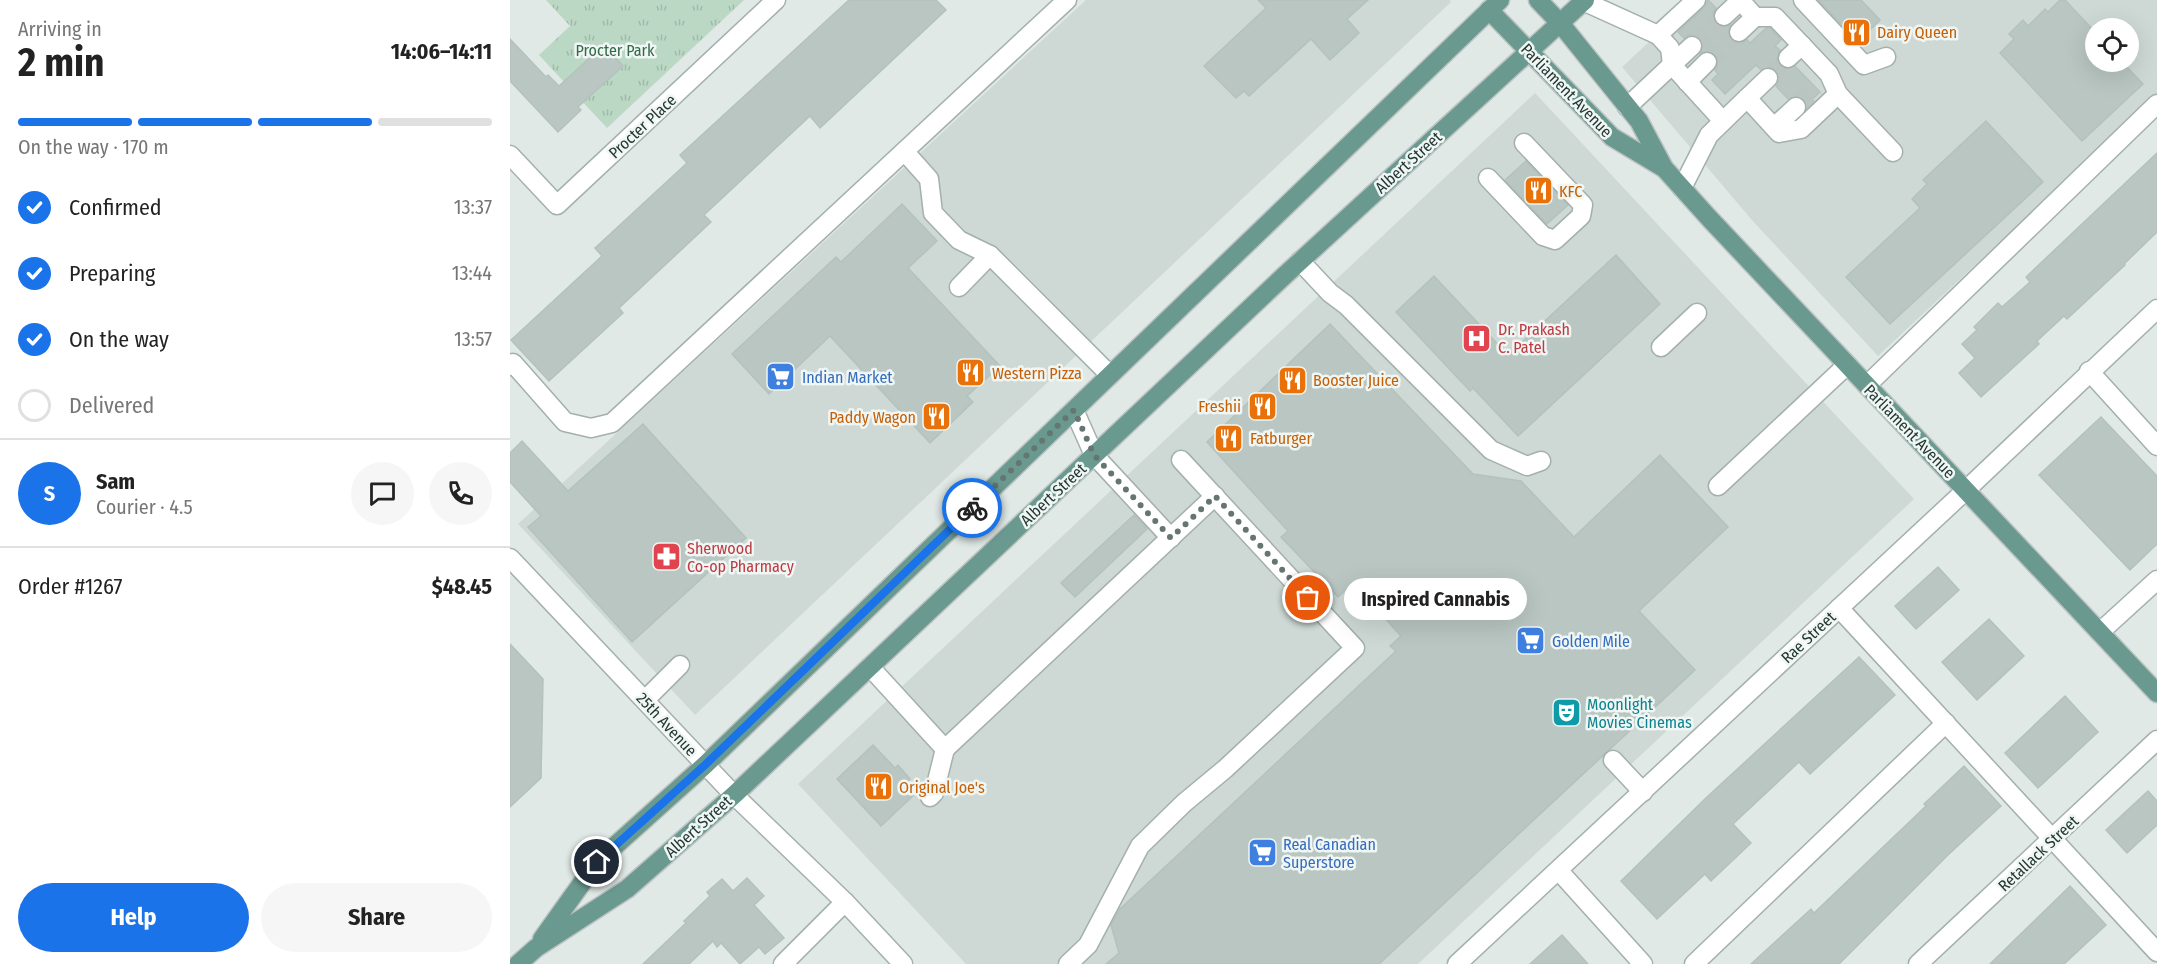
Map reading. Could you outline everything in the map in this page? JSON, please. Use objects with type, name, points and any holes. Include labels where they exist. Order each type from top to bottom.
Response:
[{"type":"main road","name":"Parliament Avenue","points":[[1538,0],[1560,23],[1639,121],[1664,168],[2157,693]]},
{"type":"main road","name":"Albert Street","points":[[518,964],[536,948],[627,889],[734,795],[1300,261],[1584,1]]},
{"type":"main road","name":"Parliament Avenue","points":[[1490,3],[1529,51],[1612,138],[1664,168]]},
{"type":"main road","name":"Albert Street","points":[[536,948],[597,862],[705,765],[1074,410],[1490,3]]},
{"type":"street","name":"Procter Place","points":[[510,155],[557,205],[776,0]]},
{"type":"street","points":[[510,366],[513,363],[566,422],[591,428],[612,423],[1067,0]]},
{"type":"street","points":[[1658,35],[1696,0]]},
{"type":"street","points":[[1724,16],[1740,0],[1755,17]]},
{"type":"street","points":[[1803,0],[1864,65],[1886,57]]},
{"type":"street","points":[[1584,1],[1658,35],[1670,48],[1672,65],[1723,121]]},
{"type":"street","points":[[1739,32],[1755,17],[1775,17],[1829,74],[1838,94],[1893,152]]},
{"type":"street","points":[[1788,58],[1802,45]]},
{"type":"street","points":[[1627,107],[1692,46]]},
{"type":"street","points":[[1687,82],[1707,62]]},
{"type":"street","points":[[1816,88],[1829,74]]},
{"type":"street","points":[[1682,188],[1709,135],[1768,78]]},
{"type":"street","points":[[1747,98],[1779,133],[1801,129],[1838,94]]},
{"type":"street","points":[[1867,385],[2157,105]]},
{"type":"street","points":[[1774,127],[1796,106]]},
{"type":"street","points":[[1488,178],[1544,236],[1555,240],[1581,216],[1583,205],[1524,143]]},
{"type":"street","points":[[905,152],[929,179],[933,213],[959,240],[990,255],[1110,375]]},
{"type":"street","points":[[959,287],[990,255]]},
{"type":"street","points":[[1300,261],[1491,450],[1527,466],[1541,461]]},
{"type":"street","name":"Rae Street","points":[[1458,964],[2157,309]]},
{"type":"street","points":[[1661,347],[1697,313]]},
{"type":"street","points":[[1718,486],[1847,365]]},
{"type":"street","points":[[2090,371],[2157,446]]},
{"type":"street","points":[[1074,410],[1094,455],[1171,538]]},
{"type":"street","points":[[1068,964],[1088,945],[1140,846],[1354,648],[1181,460]]},
{"type":"street","points":[[930,797],[934,793],[945,749],[1215,496]]},
{"type":"street","name":"25th Avenue","points":[[510,558],[734,795],[845,902],[903,964]]},
{"type":"street","points":[[2100,632],[2157,580]]},
{"type":"street","points":[[1839,608],[2157,953],[2146,964]]},
{"type":"street","points":[[645,700],[680,665]]},
{"type":"street","points":[[870,667],[945,749]]},
{"type":"street","points":[[1694,964],[1946,723]]},
{"type":"street","name":"Retallack Street","points":[[1918,964],[2157,740]]},
{"type":"street","points":[[1613,760],[1643,792]]},
{"type":"street","points":[[1559,871],[1643,964]]},
{"type":"street","points":[[783,964],[845,902]]},
{"type":"shaded area","points":[[1086,0],[1450,0],[1451,2],[695,715],[518,524]]},
{"type":"shaded area","points":[[1694,0],[2157,0],[2157,95],[1878,356],[1751,219],[1622,67]]},
{"type":"shaded area","points":[[1535,93],[1914,499],[1418,964],[966,964],[798,784]]},
{"type":"green space","name":"Procter Park","points":[[546,0],[744,0],[607,128],[539,55],[570,26]]},
{"type":"building","points":[[849,0],[936,0],[946,10],[820,128],[810,116],[704,215],[711,222],[619,308],[623,313],[549,381],[511,340],[602,256],[595,248],[687,163],[680,155]]},
{"type":"building","points":[[1258,0],[1368,0],[1347,19],[1359,33],[1330,60],[1311,39],[1249,96],[1244,91],[1236,98],[1204,66],[1266,8]]},
{"type":"building","points":[[1708,0],[1716,8],[1713,13],[1715,23],[1721,27],[1731,25],[1728,35],[1735,43],[1747,40],[1750,43],[1766,28],[1770,28],[1781,40],[1775,46],[1780,50],[1777,60],[1779,65],[1785,69],[1795,66],[1820,92],[1807,104],[1799,96],[1788,99],[1776,86],[1779,81],[1776,71],[1771,67],[1761,70],[1756,65],[1725,94],[1712,80],[1718,74],[1715,70],[1718,64],[1715,55],[1709,51],[1700,53],[1703,44],[1700,38],[1690,35],[1684,38],[1678,32],[1704,8]]},
{"type":"building","name":"Dairy Queen","points":[[1818,0],[1861,0],[1880,20],[1858,42]]},
{"type":"building","points":[[2060,0],[2065,0],[2085,21],[2085,72],[2132,72],[2143,84],[2082,141],[2000,53],[2014,39],[2009,34],[2023,20],[2028,26],[2045,9],[2048,12]]},
{"type":"building","points":[[510,39],[546,77],[548,75],[559,86],[604,45],[623,66],[578,107],[581,110],[558,132],[510,81]]},
{"type":"building","points":[[1986,121],[2043,182],[1890,324],[1846,277],[1920,208],[1912,199],[1927,184],[1923,180]]},
{"type":"building","points":[[2157,153],[2157,232],[2067,319],[2064,316],[2037,341],[2039,344],[1981,397],[1959,373],[1975,358],[1962,344],[1977,330],[1974,327],[1998,303],[2002,307],[2030,282],[2026,277]]},
{"type":"building","name":"KFC","points":[[1526,161],[1568,205],[1547,224],[1505,180]]},
{"type":"building","points":[[902,204],[937,241],[908,268],[1000,366],[967,396],[973,402],[930,443],[830,336],[769,394],[732,354],[836,257],[841,262]]},
{"type":"building","points":[[1616,255],[1660,304],[1518,436],[1473,388],[1470,391],[1396,312],[1434,276],[1508,355]]},
{"type":"building","name":"Golden Mile","points":[[1330,324],[1473,474],[1521,481],[1574,537],[1660,455],[1728,527],[1639,611],[1695,670],[1379,964],[1106,964],[1119,953],[1111,925],[1120,909],[1396,651],[1390,646],[1401,636],[1353,583],[1338,597],[1281,537],[1288,531],[1207,442]]},
{"type":"building","points":[[2101,417],[2157,476],[2157,544],[2130,570],[2039,475]]},
{"type":"building","points":[[643,424],[746,538],[632,642],[528,527],[541,516],[510,482],[510,453],[522,441],[568,491]]},
{"type":"building","points":[[1134,515],[1147,529],[1075,597],[1061,583]]},
{"type":"building","points":[[1938,567],[1959,590],[1916,629],[1895,606]]},
{"type":"building","points":[[1989,619],[2024,656],[1977,700],[1942,662]]},
{"type":"building","points":[[510,644],[543,679],[541,778],[510,807]]},
{"type":"building","points":[[1859,657],[1895,695],[1810,774],[1799,762],[1733,824],[1751,843],[1711,881],[1705,874],[1657,919],[1621,881],[1707,797]]},
{"type":"building","points":[[2065,696],[2098,732],[2038,788],[2005,753]]},
{"type":"building","name":"Original Joe's","points":[[873,745],[895,768],[898,765],[910,779],[907,782],[917,792],[881,826],[837,779]]},
{"type":"building","points":[[1964,766],[2001,806],[1948,855],[1839,964],[1751,964],[1811,909],[1814,913],[1926,806],[1924,804]]},
{"type":"building","points":[[2148,791],[2157,801],[2157,825],[2127,853],[2106,830]]},
{"type":"building","points":[[747,878],[764,896],[754,905],[784,938],[765,954],[759,947],[740,964],[721,943],[717,947],[713,941],[689,964],[643,964],[686,923],[684,921],[710,896],[707,892],[722,879],[733,891]]},
{"type":"building","points":[[2070,886],[2106,925],[2064,964],[1990,964]]},
{"type":"building","points":[[1562,935],[1588,964],[1530,964]]},
{"type":"tunnel","points":[[1692,46],[1724,16]]},
{"type":"tunnel","points":[[1707,62],[1739,32]]},
{"type":"tunnel","points":[[1768,78],[1788,58]]},
{"type":"tunnel","points":[[1796,107],[1816,88]]},
{"type":"way so far","points":[[972,508],[1074,410],[1094,455],[1171,538],[1215,496],[1308,598]]},
{"type":"place","name":"Dairy Queen","points":[[1856,32]]},
{"type":"place","name":"KFC","points":[[1538,191]]},
{"type":"place","name":"Dr. Prakash C. Patel","points":[[1477,338]]},
{"type":"place","name":"Western Pizza","points":[[971,373]]},
{"type":"place","name":"Indian Market","points":[[781,377]]},
{"type":"place","name":"Booster Juice","points":[[1292,380]]},
{"type":"place","name":"Freshii","points":[[1262,406]]},
{"type":"place","name":"Paddy Wagon","points":[[937,417]]},
{"type":"place","name":"Fatburger","points":[[1229,438]]},
{"type":"place","name":"Sherwood Co-op Pharmacy","points":[[666,557]]},
{"type":"place","name":"Inspired Cannabis","points":[[1308,598]]},
{"type":"place","name":"Golden Mile","points":[[1531,641]]},
{"type":"place","name":"Moonlight Movies Cinemas","points":[[1566,713]]},
{"type":"place","name":"Original Joe's","points":[[878,787]]},
{"type":"place","name":"Real Canadian Superstore","points":[[1262,853]]},
{"type":"route","points":[[597,862],[705,765],[972,508]]}]
